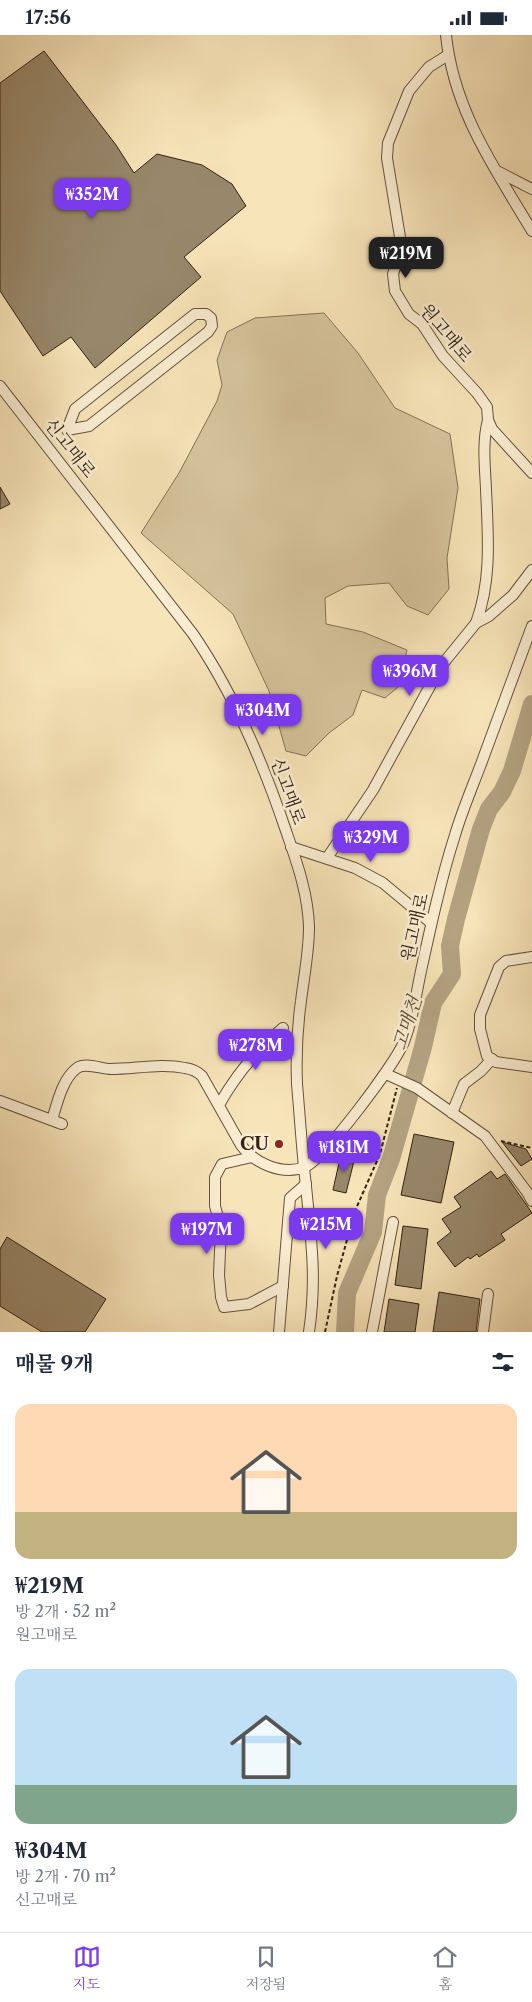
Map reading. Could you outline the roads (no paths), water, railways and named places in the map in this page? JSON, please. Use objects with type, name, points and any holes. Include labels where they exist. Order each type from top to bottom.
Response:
[{"type":"street","points":[[446,35],[448,55],[455,83],[467,118],[532,231]]},
{"type":"street","name":"원고매로","points":[[448,55],[429,67],[409,91],[388,143],[387,158],[400,237],[397,262],[393,274],[395,291],[409,314],[422,324],[442,355],[477,393],[487,407],[488,420],[492,429],[532,473]]},
{"type":"street","points":[[496,170],[532,189]]},
{"type":"street","points":[[195,313],[206,314],[211,318],[212,326],[208,333],[89,426],[67,430],[75,409],[195,313]]},
{"type":"street","name":"신고매로","points":[[0,386],[187,627],[208,657],[237,708],[264,767],[300,873],[308,924],[308,957],[301,1002],[297,1060],[304,1167]]},
{"type":"street","points":[[327,858],[373,790],[441,666],[476,623],[482,606],[488,558],[484,450],[488,420]]},
{"type":"street","points":[[476,623],[489,616],[513,595],[532,570]]},
{"type":"street","name":"원고매로","points":[[304,1167],[320,1155],[386,1074],[403,1044],[409,1025],[431,923],[455,835],[532,626]]},
{"type":"street","points":[[291,847],[355,868],[382,883],[431,923]]},
{"type":"street","points":[[532,957],[506,961],[499,967],[480,1015],[480,1029],[487,1057],[496,1062],[532,1067]]},
{"type":"street","points":[[219,1105],[232,1081],[247,1062],[283,1028]]},
{"type":"street","points":[[452,1113],[464,1084],[482,1071],[492,1059]]},
{"type":"street","points":[[52,1121],[69,1077],[78,1067],[88,1066],[109,1069],[171,1066],[197,1071],[202,1076],[241,1145],[252,1157],[267,1166],[289,1169],[304,1167],[314,1257],[313,1302],[309,1332]]},
{"type":"street","points":[[386,1074],[417,1088],[485,1136],[532,1201]]},
{"type":"street","points":[[0,1101],[62,1124]]},
{"type":"street","points":[[252,1157],[222,1164],[215,1177],[215,1206],[221,1228],[219,1275],[221,1297],[224,1307],[249,1304],[283,1286]]},
{"type":"street","points":[[279,1332],[290,1198],[306,1184]]},
{"type":"street","points":[[372,1332],[393,1222]]},
{"type":"street","points":[[483,1332],[488,1294]]},
{"type":"waterway","name":"고매천","points":[[345,1332],[347,1293],[373,1232],[377,1195],[391,1159],[423,1047],[433,1003],[452,974],[450,946],[481,829],[489,809],[502,792],[512,771],[532,704]]},
{"type":"place","name":"CU","points":[[279,1144]]}]
